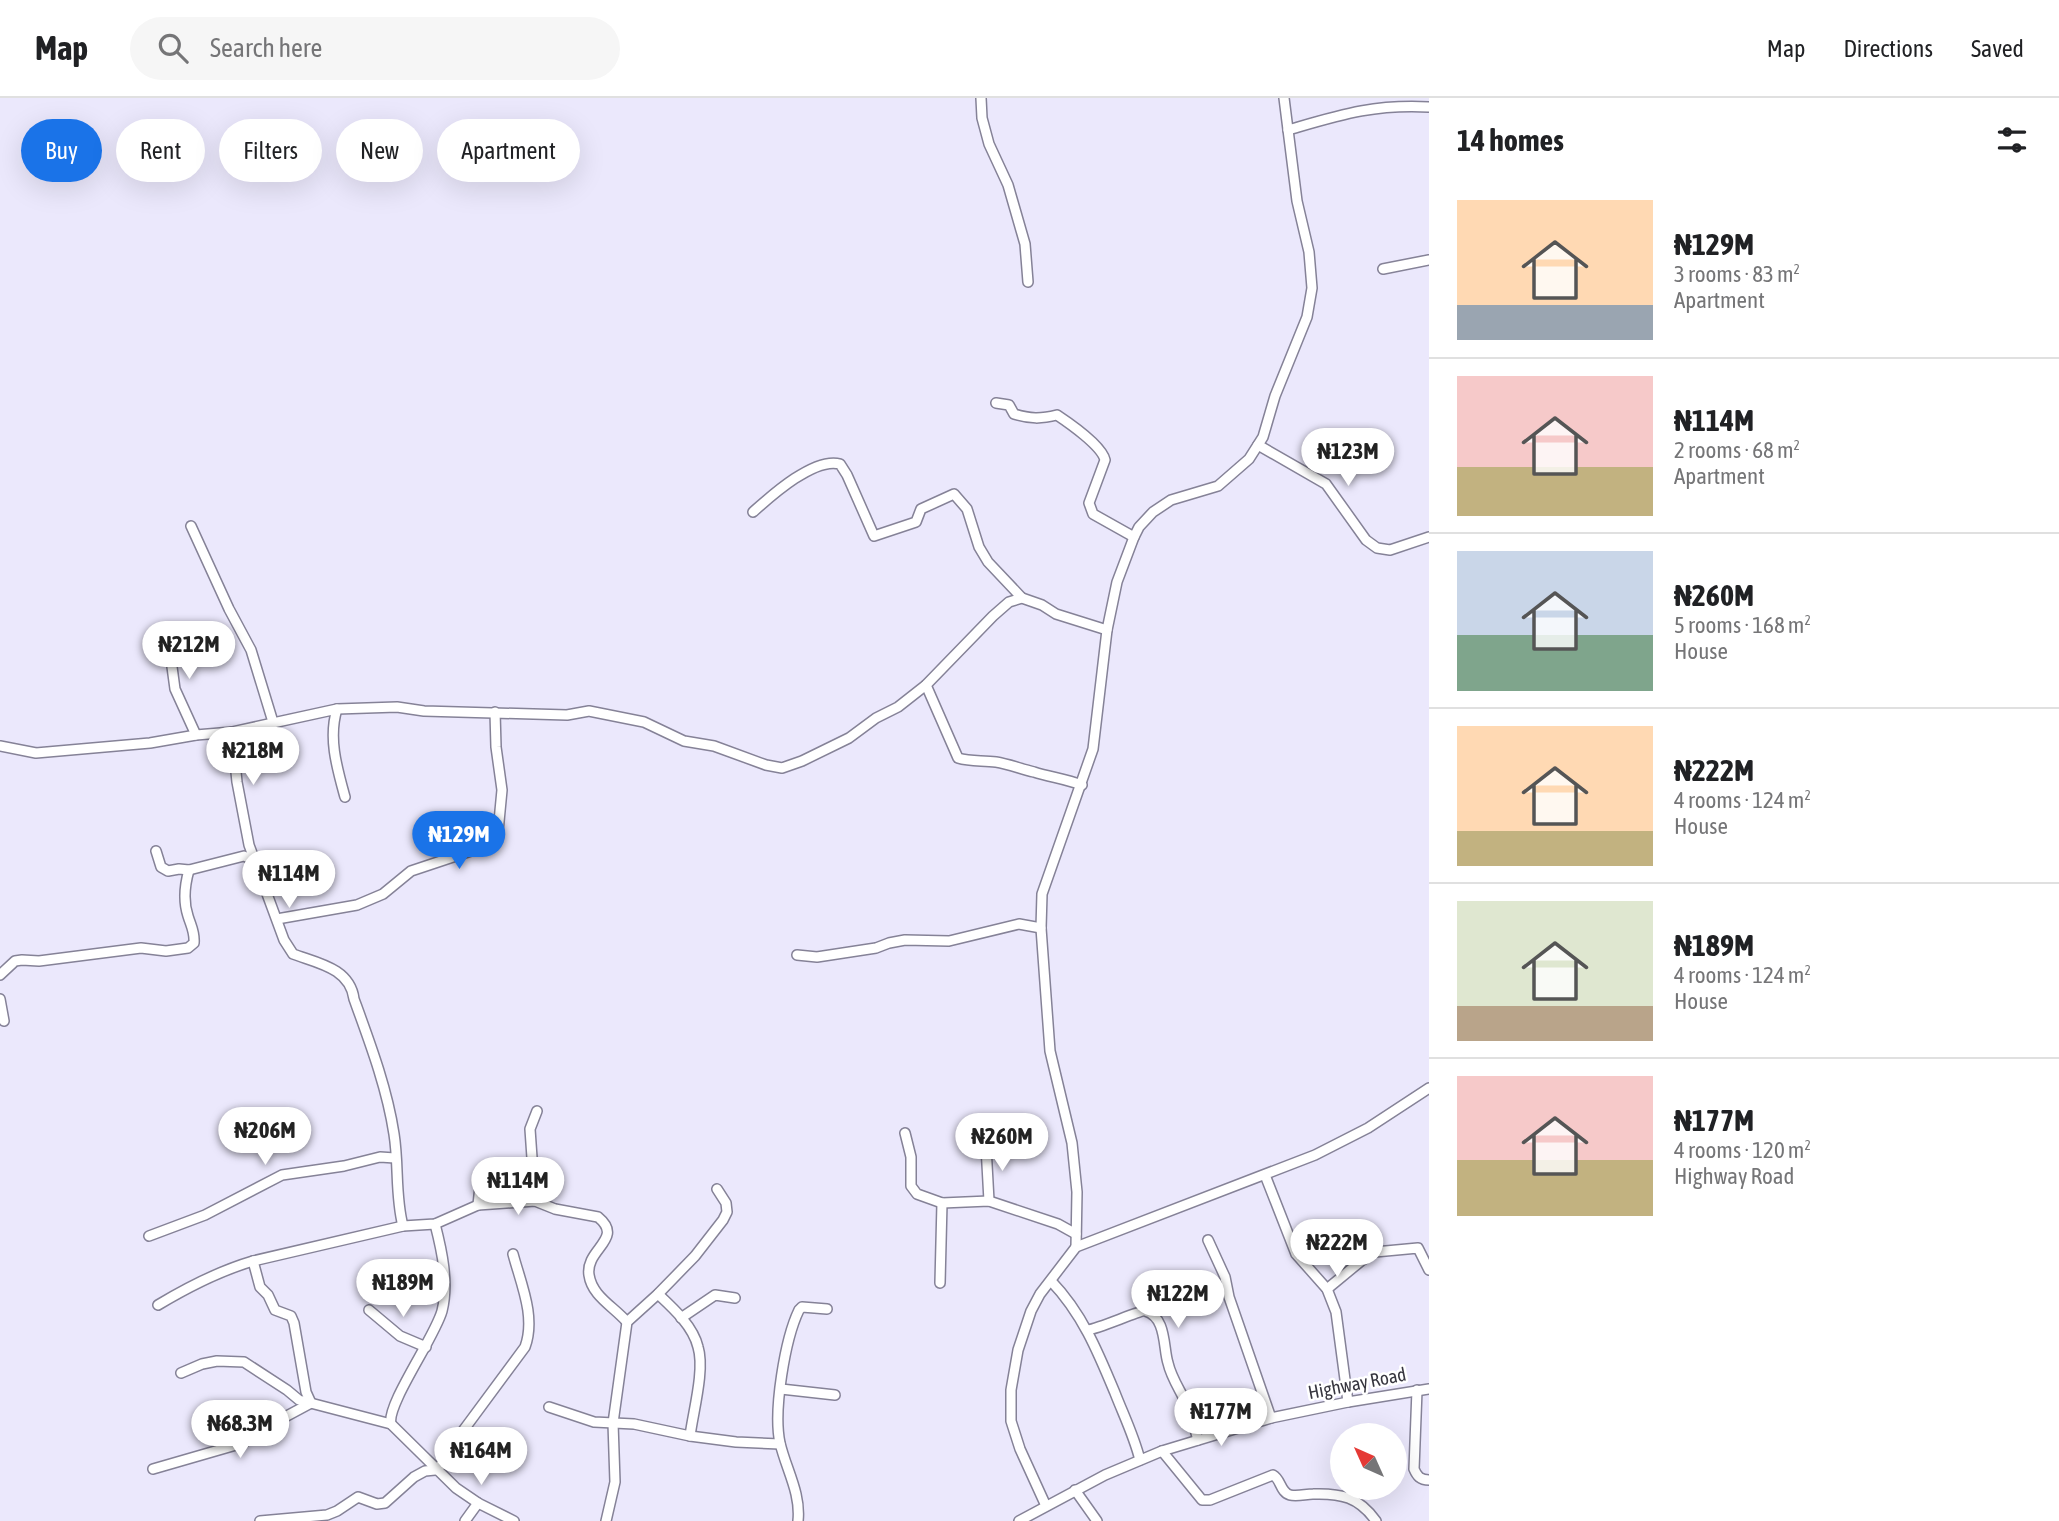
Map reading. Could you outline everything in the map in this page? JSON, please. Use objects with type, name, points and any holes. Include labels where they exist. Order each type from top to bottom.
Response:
[{"type":"street","points":[[981,98],[982,118],[989,144],[1008,185],[1025,244],[1028,282]]},
{"type":"street","points":[[1076,1247],[1077,1192],[1072,1143],[1051,1051],[1041,928],[1042,894],[1093,749],[1107,630],[1117,582],[1134,537],[1153,512],[1171,500],[1218,486],[1249,459],[1270,418],[1275,396],[1307,317],[1312,288],[1297,201],[1284,98]]},
{"type":"street","points":[[1288,130],[1356,110],[1394,105],[1429,107]]},
{"type":"street","points":[[1383,269],[1429,260]]},
{"type":"street","points":[[996,403],[1009,405],[1014,414],[1038,420],[1057,415],[1104,453],[1105,460],[1089,503],[1090,510],[1134,537]]},
{"type":"street","points":[[1258,445],[1326,484],[1367,540],[1377,548],[1390,550],[1429,537]]},
{"type":"street","points":[[753,512],[783,486],[834,462],[840,464],[847,475],[874,536],[916,522],[920,509],[954,494],[967,509],[979,547],[988,562],[1022,598],[1042,605],[1055,614],[1107,630]]},
{"type":"street","points":[[191,526],[251,650],[274,722]]},
{"type":"street","points":[[0,746],[36,753],[150,743],[232,732],[337,709],[397,707],[424,711],[567,715],[589,711],[644,722],[684,741],[714,746],[782,768],[849,738],[876,718],[898,707],[926,685],[993,616],[1009,602],[1022,598]]},
{"type":"street","points":[[167,630],[175,689],[196,735]]},
{"type":"street","points":[[926,685],[958,758],[1001,763],[1062,777],[1082,785]]},
{"type":"street","points":[[337,709],[333,734],[345,796]]},
{"type":"street","points":[[277,919],[357,905],[383,894],[411,871],[495,841],[502,790],[496,747],[495,712]]},
{"type":"street","points":[[232,732],[237,782],[249,845],[293,954],[322,963],[344,976],[353,988],[354,999],[382,1084],[394,1135],[398,1209],[403,1226]]},
{"type":"street","points":[[244,856],[249,845]]},
{"type":"street","points":[[156,851],[161,867],[165,870],[189,870],[244,856],[255,861]]},
{"type":"street","points":[[0,975],[15,961],[39,961],[141,948],[166,951],[188,948],[194,943],[195,934],[188,916],[186,898],[189,870]]},
{"type":"street","points":[[797,955],[817,957],[876,948],[905,940],[949,941],[1019,924],[1041,928]]},
{"type":"street","points":[[0,999],[4,1021]]},
{"type":"street","points":[[1046,1506],[1020,1449],[1011,1421],[1011,1390],[1024,1329],[1040,1294],[1076,1247],[1315,1156],[1368,1128],[1429,1088]]},
{"type":"street","points":[[535,1202],[530,1129],[537,1111]]},
{"type":"street","points":[[905,1133],[911,1157],[911,1186],[917,1194],[942,1203],[989,1201],[1058,1224],[1076,1234]]},
{"type":"street","points":[[986,1146],[989,1201]]},
{"type":"street","points":[[149,1236],[205,1215],[282,1175],[344,1166],[380,1157],[395,1158]]},
{"type":"street","points":[[1265,1175],[1296,1254],[1327,1289],[1336,1312],[1348,1402]]},
{"type":"street","points":[[478,1205],[481,1177]]},
{"type":"street","points":[[606,1521],[615,1482],[613,1423],[627,1322],[695,1256],[727,1212],[726,1203],[717,1189]]},
{"type":"street","points":[[158,1305],[185,1289],[253,1261],[403,1226],[435,1224],[478,1205],[535,1202],[555,1209],[597,1217],[603,1222],[608,1229],[608,1236],[592,1257],[589,1277],[601,1299],[627,1322]]},
{"type":"street","points":[[940,1283],[942,1203]]},
{"type":"street","points":[[391,1424],[391,1410],[425,1347],[442,1308],[444,1259],[435,1224]]},
{"type":"street","points":[[1208,1240],[1225,1277],[1229,1297],[1271,1418]]},
{"type":"street","points":[[1327,1289],[1375,1252],[1418,1248],[1429,1270]]},
{"type":"street","points":[[267,1521],[311,1519],[337,1511],[358,1497],[377,1504],[385,1503],[414,1477],[425,1471],[435,1470],[442,1464],[529,1336],[530,1323],[513,1254]]},
{"type":"street","points":[[253,1261],[260,1287],[268,1295],[275,1310],[291,1316],[294,1323],[306,1392],[311,1403]]},
{"type":"street","points":[[1051,1281],[1088,1330],[1133,1434],[1140,1460]]},
{"type":"street","points":[[658,1294],[681,1318],[699,1348],[699,1370],[690,1436]]},
{"type":"street","points":[[681,1318],[715,1295],[735,1297]]},
{"type":"street","points":[[797,1521],[797,1490],[780,1444],[777,1415],[782,1389],[782,1368],[797,1313],[802,1307],[827,1309]]},
{"type":"street","points":[[369,1310],[400,1336],[425,1347]]},
{"type":"street","points":[[1088,1330],[1115,1323],[1140,1311],[1155,1317],[1167,1345],[1167,1362],[1192,1417],[1198,1440]]},
{"type":"street","points":[[181,1373],[217,1361],[244,1362],[299,1401],[391,1424],[456,1488],[478,1503],[514,1521]]},
{"type":"street","points":[[782,1389],[835,1395]]},
{"type":"street","name":"Highway Road","points":[[1019,1521],[1075,1490],[1162,1451],[1271,1418],[1429,1389]]},
{"type":"street","points":[[1417,1390],[1414,1469],[1417,1476],[1429,1480]]},
{"type":"street","points":[[153,1469],[243,1443],[270,1424],[311,1403]]},
{"type":"street","points":[[549,1407],[594,1422],[634,1423],[690,1436],[780,1444]]},
{"type":"street","points":[[1162,1451],[1202,1500],[1210,1500],[1273,1475],[1277,1477],[1284,1492],[1292,1496],[1335,1493],[1352,1498],[1376,1521]]},
{"type":"street","points":[[1075,1490],[1097,1521]]},
{"type":"street","points":[[465,1521],[478,1503]]}]
